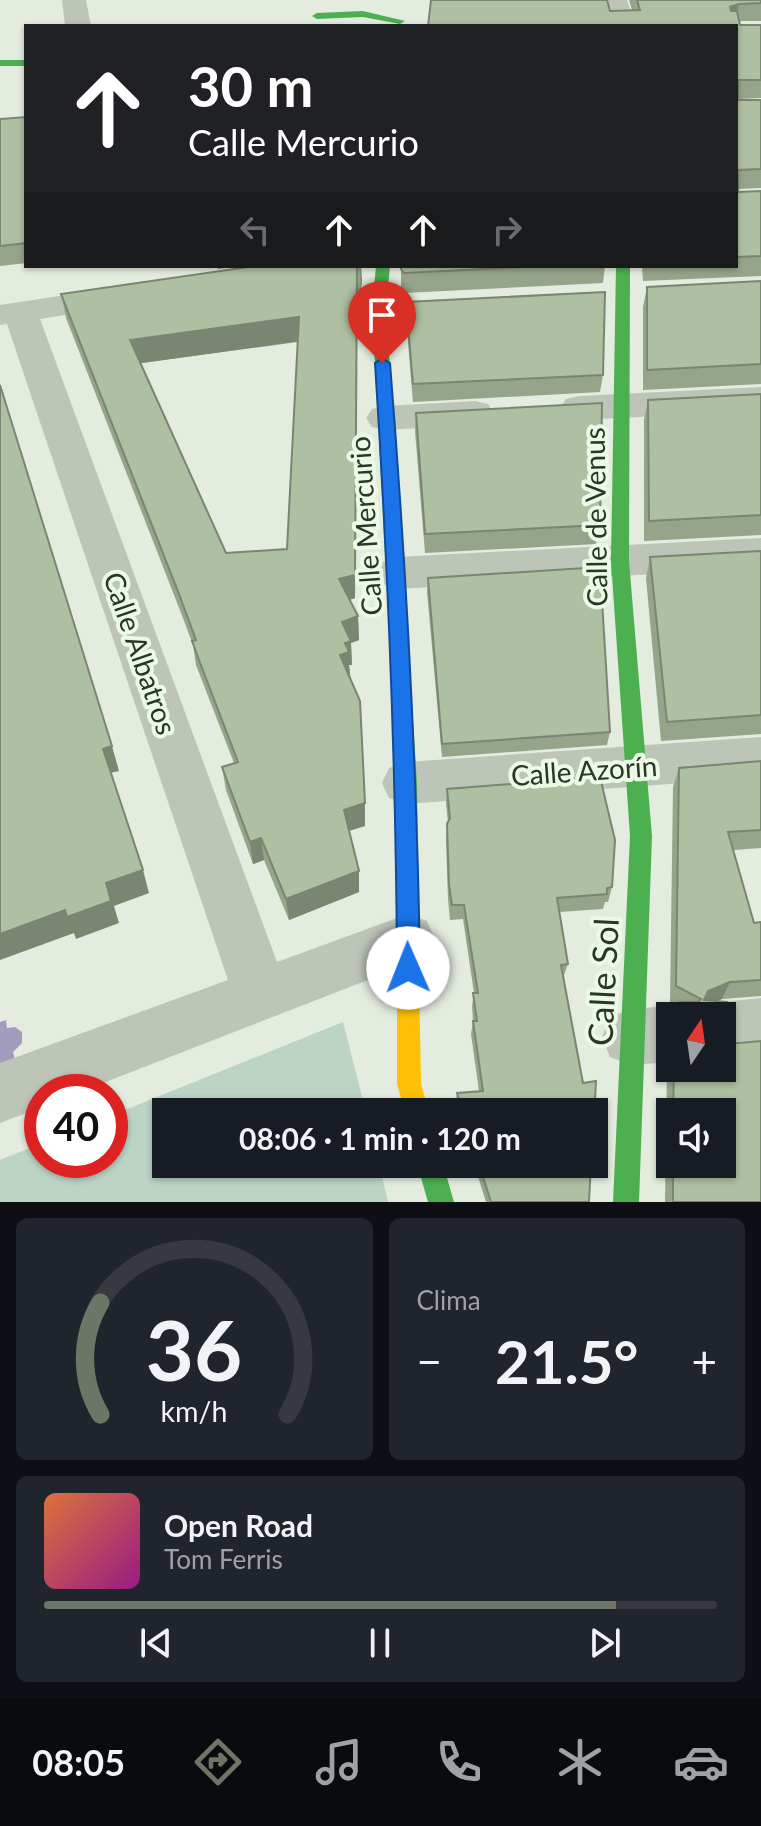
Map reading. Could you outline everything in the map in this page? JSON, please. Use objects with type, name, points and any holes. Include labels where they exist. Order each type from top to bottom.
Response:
[{"type":"street","points":[[74,0],[78,24]]},
{"type":"street","points":[[319,19],[353,0]]},
{"type":"street","points":[[360,0],[390,13],[402,24]]},
{"type":"street","points":[[615,0],[621,24]]},
{"type":"street","points":[[319,19],[363,14],[402,24]]},
{"type":"street","points":[[0,53],[24,53]]},
{"type":"street","points":[[0,63],[24,63]]},
{"type":"street","name":"Calle Mercurio","points":[[384,268],[394,307],[385,418],[397,573],[407,783],[409,1084],[413,1098]]},
{"type":"street","name":"Calle de Venus","points":[[623,288],[620,561],[637,766]]},
{"type":"street","points":[[10,313],[161,291]]},
{"type":"street","name":"Calle Albatros","points":[[10,313],[261,995]]},
{"type":"street","points":[[385,418],[761,399]]},
{"type":"street","points":[[397,573],[761,553]]},
{"type":"street","name":"Calle Azorín","points":[[407,783],[761,757]]},
{"type":"street","name":"Calle Sol","points":[[626,1202],[650,1036],[637,766]]},
{"type":"street","points":[[0,1093],[408,939]]},
{"type":"street","points":[[736,1029],[761,1026]]},
{"type":"street","points":[[434,1178],[441,1202]]},
{"type":"green space","points":[[343,1022],[362,1098],[155,1098]]},
{"type":"green space","points":[[152,1099],[152,1178],[382,1178],[388,1202],[0,1202],[0,1160],[24,1150],[24,1178],[128,1178],[128,1109]]},
{"type":"shaded area","points":[[6,1020],[7,1028],[15,1027],[22,1032],[22,1043],[13,1052],[15,1060],[0,1066],[0,1022]]},
{"type":"building","points":[[431,0],[607,0],[610,11],[640,10],[637,0],[761,0],[761,3],[730,7],[731,11],[737,11],[740,25],[761,25],[761,80],[738,80],[738,24],[428,24]]},
{"type":"building","points":[[738,100],[761,100],[761,169],[738,170]]},
{"type":"building","points":[[24,117],[24,243],[0,246],[0,119]]},
{"type":"building","points":[[761,191],[761,256],[738,257],[738,192]]},
{"type":"building","points":[[241,268],[357,268],[355,575],[339,579],[358,616],[342,622],[351,641],[345,643],[349,652],[340,655],[360,701],[365,803],[344,810],[359,871],[286,899],[261,838],[250,842],[222,767],[238,762],[192,641],[196,640],[61,294]],"holes":[[[299,317],[287,549],[226,553],[130,340]]]},
{"type":"building","points":[[401,268],[504,268],[404,273]]},
{"type":"building","points":[[761,281],[761,364],[647,370],[647,287]]},
{"type":"building","points":[[605,292],[603,375],[413,384],[406,302]]},
{"type":"building","points":[[0,385],[112,746],[103,749],[143,870],[106,883],[111,901],[67,917],[65,910],[0,934]]},
{"type":"building","points":[[761,394],[761,515],[649,521],[648,400]]},
{"type":"building","points":[[602,403],[600,525],[425,534],[416,413]]},
{"type":"building","points":[[761,551],[761,715],[667,722],[650,557]]},
{"type":"building","points":[[600,567],[610,732],[442,744],[428,578]]},
{"type":"building","points":[[761,761],[761,830],[728,832],[754,923],[761,922],[761,980],[730,982],[708,991],[704,1000],[727,1002],[698,1002],[701,999],[676,986],[679,768]]},
{"type":"building","points":[[600,777],[615,840],[612,887],[607,888],[607,894],[557,898],[568,964],[561,965],[583,1083],[596,1081],[595,1098],[459,1098],[457,1093],[483,1091],[473,1021],[477,1021],[473,993],[478,993],[464,905],[452,905],[449,885],[447,789]]},
{"type":"building","points":[[761,1041],[761,1202],[673,1202],[673,1178],[736,1178],[736,1098],[673,1098],[674,1082],[736,1082],[736,1043]]},
{"type":"building","points":[[483,1178],[590,1178],[589,1202],[491,1202]]},
{"type":"traffic: fast","points":[[317,16],[363,14],[400,21]]},
{"type":"traffic: fast","points":[[0,63],[24,63]]},
{"type":"traffic: fast","points":[[383,268],[379,307],[407,783],[408,975]]},
{"type":"traffic: fast","points":[[623,268],[620,561],[641,836],[626,1202]]},
{"type":"traffic: fast","points":[[434,1178],[441,1202]]},
{"type":"traffic: slow","points":[[408,975],[409,1084],[413,1098]]},
{"type":"route","points":[[382,363],[397,573],[407,783],[408,968]]}]
